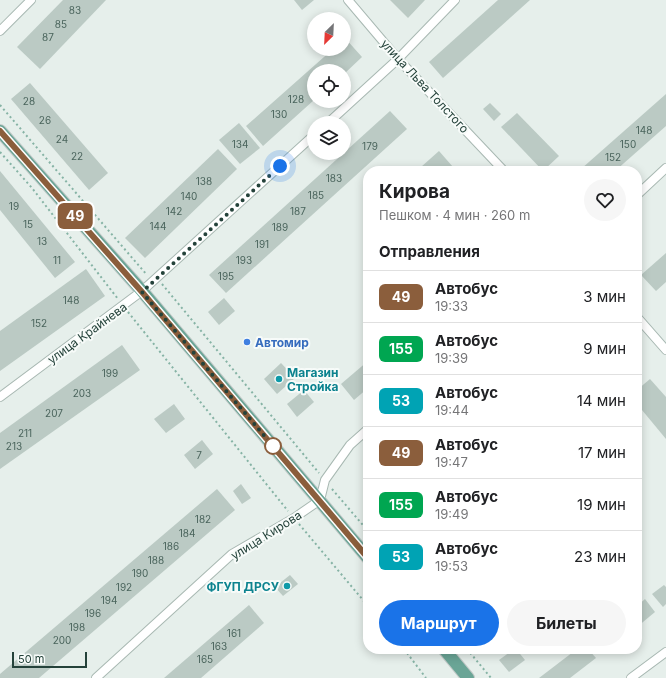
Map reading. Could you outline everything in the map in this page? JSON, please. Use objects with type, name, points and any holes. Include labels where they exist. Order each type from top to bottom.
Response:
[{"type":"main road","points":[[0,131],[142,292],[363,552]]},
{"type":"main road","points":[[448,654],[468,678]]},
{"type":"street","points":[[0,31],[31,0]]},
{"type":"street","name":"улица Льва Толстого","points":[[348,0],[398,59],[499,166]]},
{"type":"street","points":[[336,116],[398,59],[455,0]]},
{"type":"street","name":"улица Крайнева","points":[[0,397],[142,292],[307,142]]},
{"type":"street","points":[[642,190],[666,168]]},
{"type":"street","points":[[642,323],[666,350]]},
{"type":"street","points":[[320,500],[325,480],[350,445],[363,433]]},
{"type":"street","name":"улица Кирова","points":[[96,678],[232,554],[294,518],[320,500]]},
{"type":"street","points":[[631,678],[666,652]]},
{"type":"path","points":[[0,105],[155,280],[363,525]]},
{"type":"path","points":[[0,152],[32,188],[123,307],[294,518],[363,600]]},
{"type":"path","points":[[408,654],[426,678]]},
{"type":"path","points":[[471,654],[491,678]]},
{"type":"building","points":[[63,0],[106,0],[40,69],[17,47]]},
{"type":"building","points":[[294,0],[314,0],[302,10]]},
{"type":"building","points":[[390,0],[425,0],[408,18]]},
{"type":"building","points":[[498,0],[530,0],[443,78],[429,62]]},
{"type":"building","points":[[351,45],[362,57],[351,67],[351,64],[316,64],[325,56],[351,56]]},
{"type":"building","points":[[307,72],[307,106],[263,146],[246,126]]},
{"type":"building","points":[[30,83],[108,173],[89,190],[11,99]]},
{"type":"building","points":[[666,94],[666,126],[621,166],[584,166]]},
{"type":"building","points":[[490,103],[501,114],[494,121],[483,109]]},
{"type":"building","points":[[390,111],[407,129],[366,166],[363,166],[363,169],[226,293],[209,275],[336,160],[351,160],[351,146]]},
{"type":"building","points":[[517,113],[559,156],[548,166],[538,166],[501,127]]},
{"type":"building","points":[[239,123],[260,148],[240,164],[219,140]]},
{"type":"building","points":[[218,149],[237,169],[145,258],[125,238]]},
{"type":"building","points":[[439,151],[452,166],[422,166]]},
{"type":"building","points":[[0,171],[75,262],[55,278],[0,210]]},
{"type":"building","points":[[666,253],[666,282],[656,291],[642,276],[642,274]]},
{"type":"building","points":[[86,269],[105,296],[0,371],[0,331]]},
{"type":"building","points":[[224,298],[235,311],[219,325],[208,312]]},
{"type":"building","points":[[122,345],[140,370],[0,469],[0,433]]},
{"type":"building","name":"Магазин Стройка","points":[[281,363],[295,378],[277,394],[264,379]]},
{"type":"building","points":[[363,365],[363,392],[354,400],[341,384]]},
{"type":"building","points":[[650,379],[666,397],[666,439],[642,410],[642,386]]},
{"type":"building","points":[[304,390],[314,402],[297,417],[287,404]]},
{"type":"building","points":[[174,404],[185,419],[166,433],[154,419]]},
{"type":"building","points":[[202,440],[213,454],[195,469],[184,455]]},
{"type":"building","points":[[241,484],[251,498],[242,504],[233,491]]},
{"type":"building","points":[[217,489],[235,510],[39,678],[0,678],[0,674]]},
{"type":"building","name":"ФГУП ДРСУ","points":[[290,575],[298,584],[283,596],[275,587]]},
{"type":"building","points":[[664,585],[666,587],[666,604],[663,607],[652,594]]},
{"type":"building","points":[[645,599],[655,612],[642,623],[642,602]]},
{"type":"building","points":[[249,605],[264,623],[201,678],[164,678]]},
{"type":"building","points":[[507,654],[520,654],[525,660],[509,672],[499,660]]},
{"type":"building","points":[[570,654],[592,654],[596,658],[570,678],[539,678]]},
{"type":"bus line","name":"49","points":[[0,131],[142,292],[363,552]]},
{"type":"place","name":"Автомир","points":[[247,342]]},
{"type":"place","name":"Магазин Стройка","points":[[279,379]]},
{"type":"place","name":"ФГУП ДРСУ","points":[[287,586]]},
{"type":"route","points":[[273,446],[142,292],[280,166]]}]
